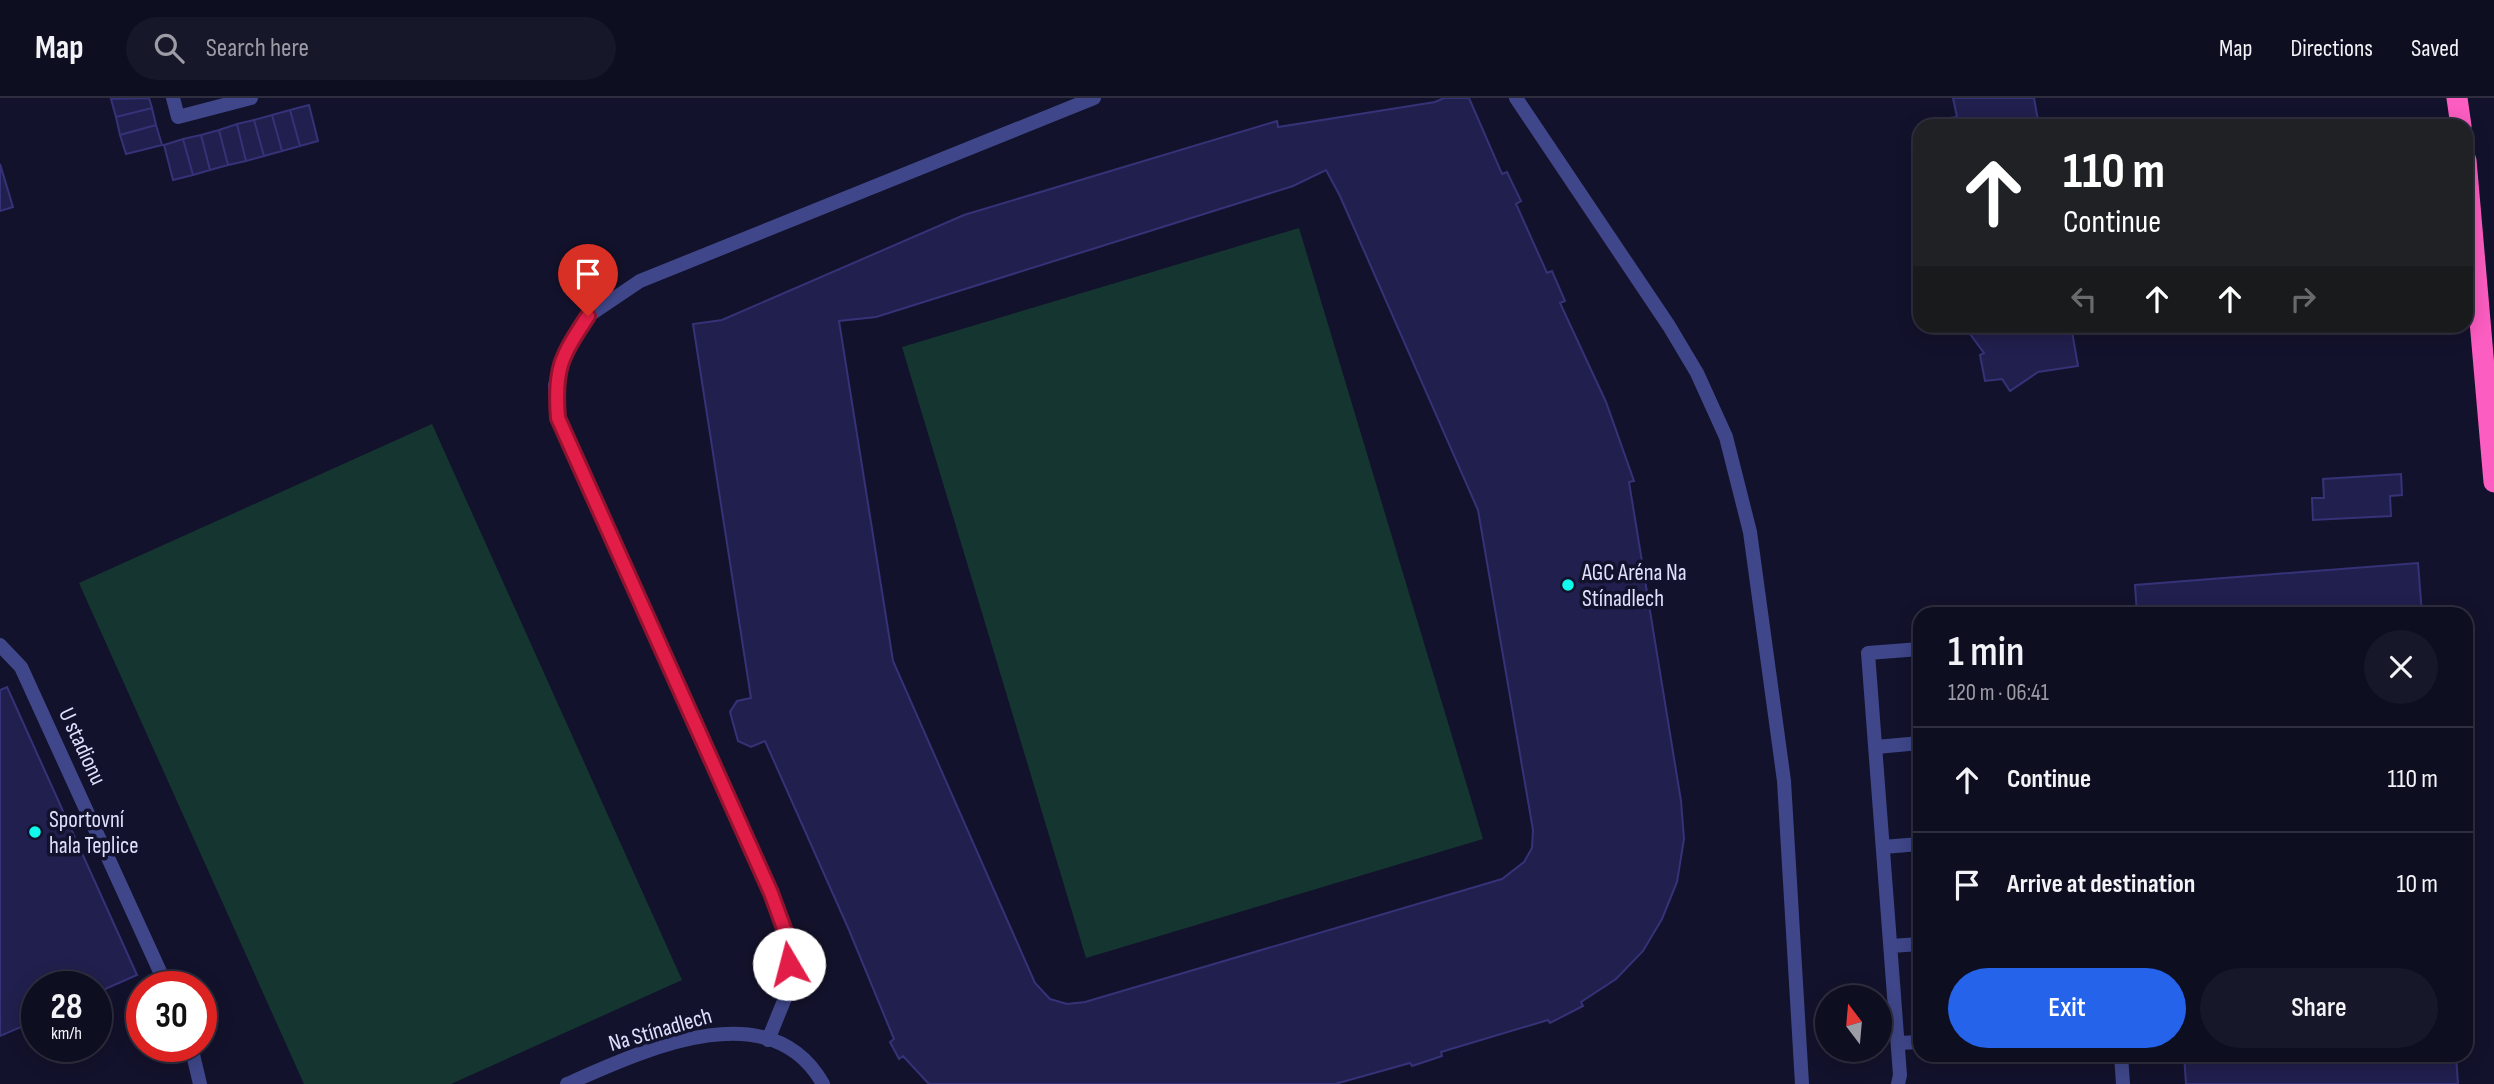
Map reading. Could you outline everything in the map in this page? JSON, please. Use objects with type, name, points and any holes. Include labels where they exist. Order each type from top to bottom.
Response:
[{"type":"highway","points":[[2456,98],[2460,119]]},
{"type":"highway","points":[[2473,240],[2494,482]]},
{"type":"street","points":[[173,98],[178,117],[251,98]]},
{"type":"street","points":[[768,1040],[790,986],[789,942],[771,893],[558,418],[555,385],[565,352],[588,316],[640,281],[1094,98]]},
{"type":"street","points":[[1516,98],[1669,326],[1698,373],[1726,437],[1750,532],[1784,781],[1802,1084]]},
{"type":"street","name":"U stadionu","points":[[0,645],[21,667],[160,971]]},
{"type":"street","points":[[1901,1081],[1868,653],[1913,650]]},
{"type":"street","points":[[1875,747],[1913,744]]},
{"type":"street","points":[[1883,847],[1913,845]]},
{"type":"street","points":[[1891,946],[1913,944]]},
{"type":"street","name":"Na Stínadlech","points":[[568,1084],[635,1054],[706,1035],[740,1032],[794,1050],[813,1065],[823,1084]]},
{"type":"street","points":[[1898,1043],[1913,1042]]},
{"type":"street","points":[[195,1062],[200,1084]]},
{"type":"street","points":[[2121,1062],[2123,1084]]},
{"type":"green space","points":[[1299,228],[1483,839],[1086,958],[902,347]]},
{"type":"green space","points":[[432,424],[682,980],[451,1084],[304,1084],[79,583]]},
{"type":"building","points":[[149,98],[152,108],[116,117],[111,99]]},
{"type":"building","name":"AGC Aréna Na Stínadlech","points":[[1444,98],[1469,98],[1502,174],[1507,172],[1521,201],[1516,204],[1547,273],[1552,271],[1565,301],[1560,303],[1606,402],[1634,481],[1629,482],[1681,801],[1684,839],[1677,882],[1662,919],[1643,951],[1616,979],[1581,1002],[1583,1006],[1550,1023],[1548,1020],[1441,1052],[1442,1056],[1412,1066],[1410,1063],[1335,1084],[929,1084],[903,1056],[899,1059],[890,1042],[894,1039],[849,930],[765,741],[751,747],[738,741],[730,712],[737,701],[751,698],[693,324],[722,320],[964,215],[1277,121],[1278,127],[1435,102]],"holes":[[[1326,170],[1340,196],[1478,510],[1533,830],[1532,848],[1524,862],[1502,879],[1085,1002],[1067,1004],[1050,999],[1035,983],[893,661],[839,321],[876,317],[1293,186]]]},
{"type":"building","points":[[1953,98],[2034,98],[2038,119],[1941,119],[1957,117]]},
{"type":"building","points":[[309,105],[318,141],[300,146],[290,110]]},
{"type":"building","points":[[152,108],[156,125],[120,135],[116,117]]},
{"type":"building","points":[[290,110],[300,146],[282,151],[272,115]]},
{"type":"building","points":[[272,115],[282,151],[264,156],[254,120]]},
{"type":"building","points":[[254,120],[264,156],[246,161],[237,124]]},
{"type":"building","points":[[237,124],[246,161],[228,165],[219,130]]},
{"type":"building","points":[[156,125],[162,145],[126,154],[120,135]]},
{"type":"building","points":[[219,130],[228,165],[210,170],[201,135]]},
{"type":"building","points":[[201,135],[210,170],[193,175],[183,139]]},
{"type":"building","points":[[183,139],[193,175],[173,180],[164,145]]},
{"type":"building","points":[[0,164],[13,207],[0,211]]},
{"type":"building","points":[[1969,333],[2072,333],[2078,366],[2038,372],[2010,391],[2002,379],[1985,381],[1980,355],[1984,353]]},
{"type":"building","points":[[2401,474],[2402,495],[2390,496],[2391,516],[2313,520],[2312,498],[2324,498],[2323,479]]},
{"type":"building","points":[[2418,563],[2421,607],[2137,607],[2135,585]]},
{"type":"building","name":"Sportovní hala Teplice","points":[[7,687],[135,971],[126,971],[126,980],[112,986],[112,971],[21,971],[21,1027],[0,1036],[0,690]]},
{"type":"building","points":[[2184,1062],[2456,1062],[2458,1084],[2186,1084]]},
{"type":"place","name":"AGC Aréna Na Stínadlech","points":[[1568,585]]},
{"type":"place","name":"Sportovní hala Teplice","points":[[35,832]]},
{"type":"route","points":[[588,316],[565,352],[555,385],[558,418],[771,893],[789,942],[789,964]]}]
